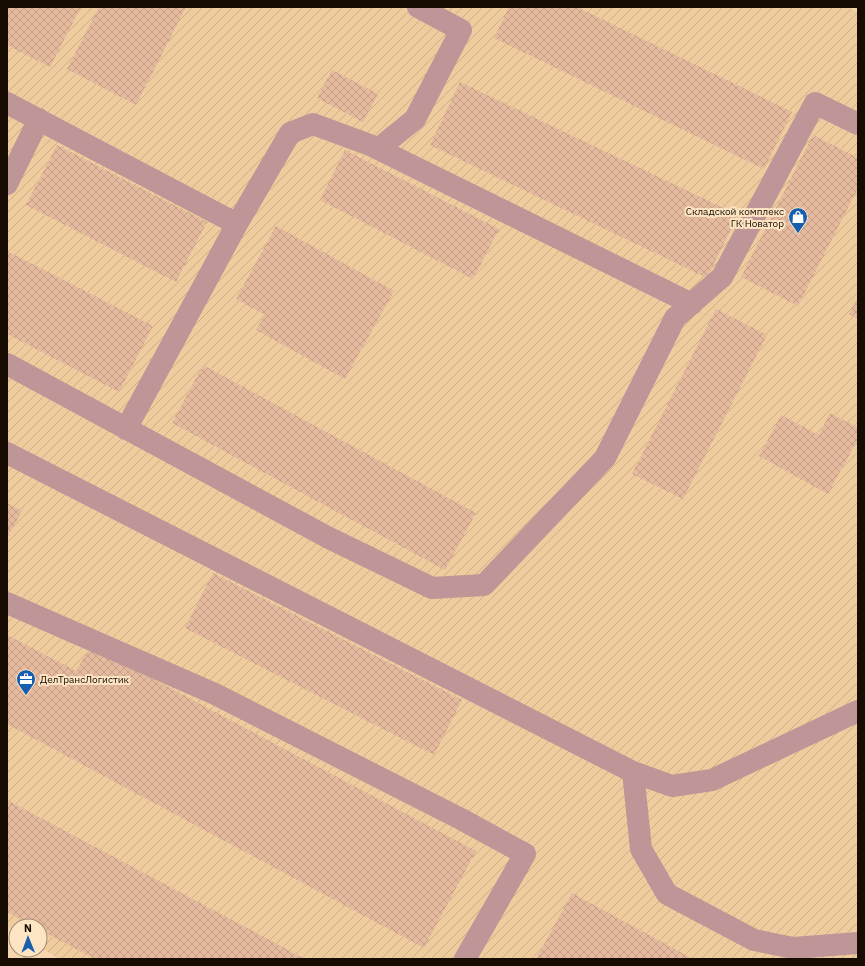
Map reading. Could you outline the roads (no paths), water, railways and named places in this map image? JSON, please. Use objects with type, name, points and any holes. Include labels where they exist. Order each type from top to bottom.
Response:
[{"type":"lane","points":[[378,149],[415,119],[461,30],[418,7]]},
{"type":"lane","points":[[7,103],[237,224]]},
{"type":"lane","points":[[7,364],[329,538],[432,588],[484,585],[605,458],[675,318],[722,277],[815,103],[858,124]]},
{"type":"lane","points":[[7,184],[39,119]]},
{"type":"lane","points":[[126,429],[237,224],[290,133],[313,124],[378,149],[692,304]]},
{"type":"lane","points":[[7,453],[633,772],[672,786],[712,780],[858,711]]},
{"type":"lane","points":[[7,603],[216,694],[461,819],[526,854],[465,959]]},
{"type":"lane","points":[[633,772],[641,849],[667,894],[754,940],[793,948],[858,943]]},
{"type":"place","name":"Складской комплекс ГК Новатор","points":[[798,234]]},
{"type":"place","name":"ДелТрансЛогистик","points":[[26,696]]}]
